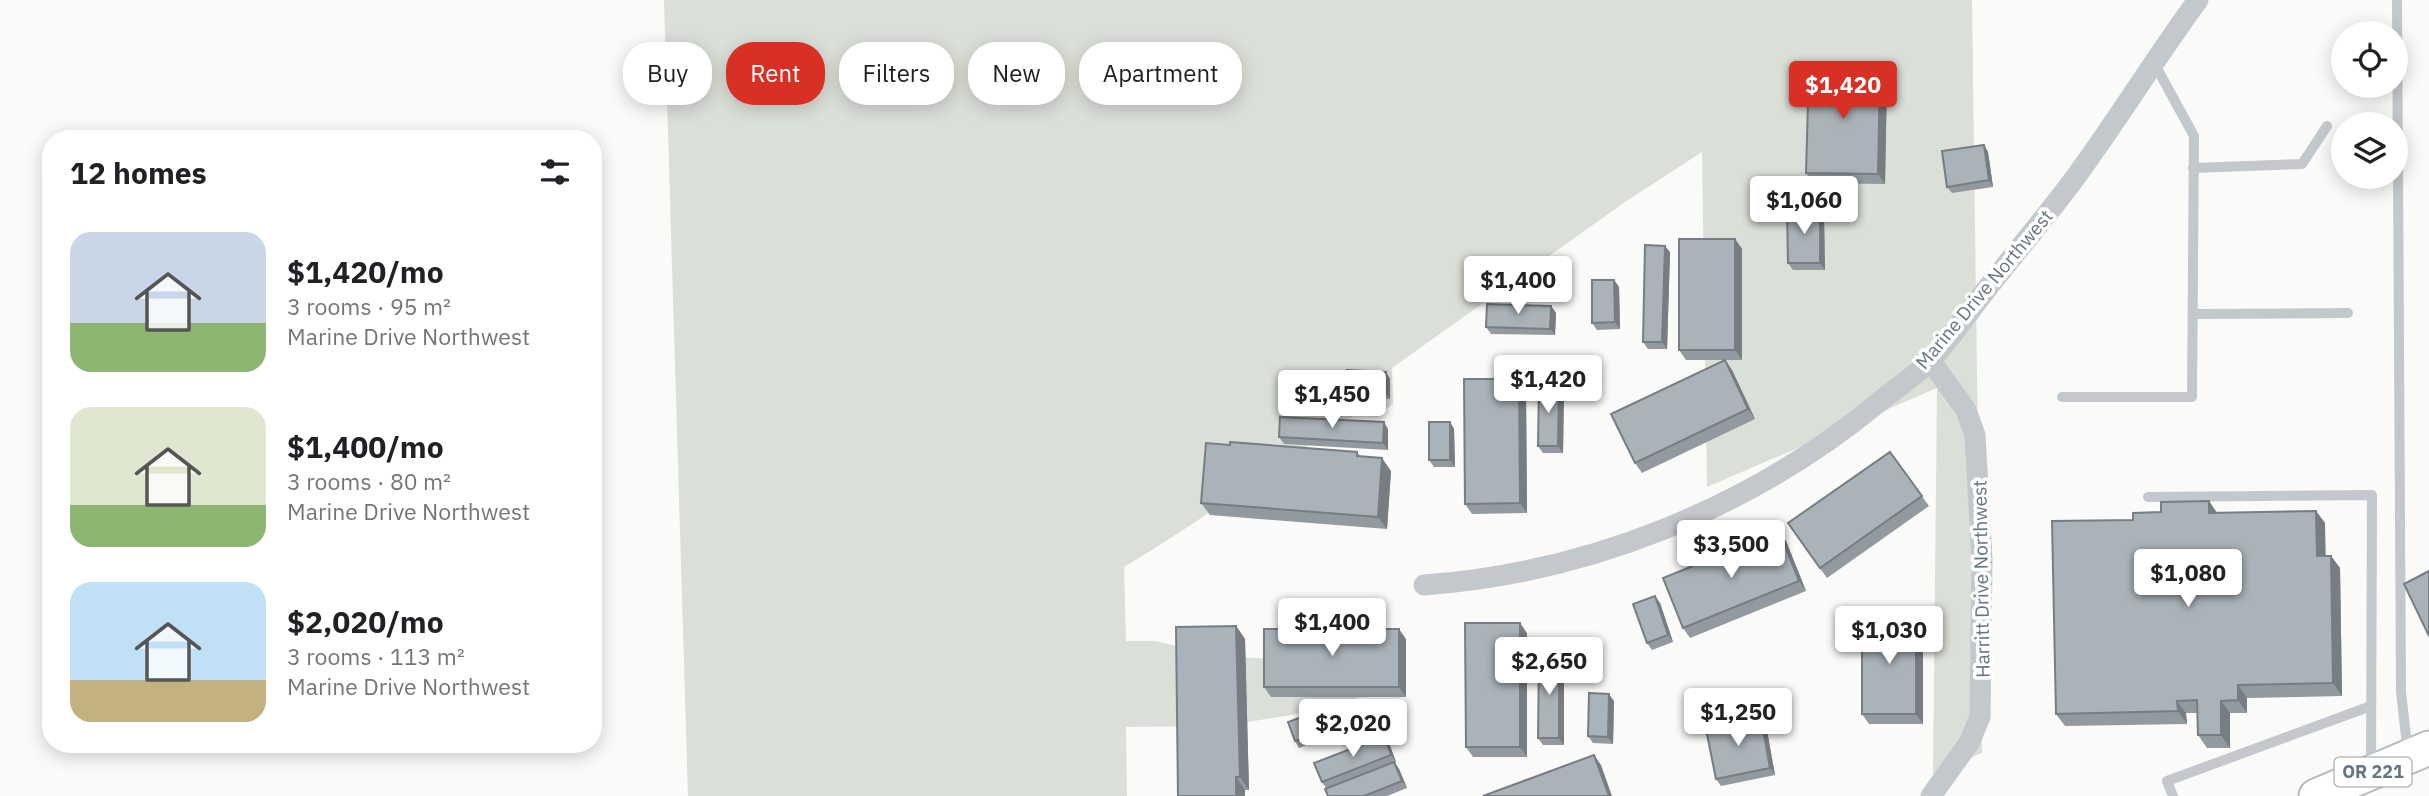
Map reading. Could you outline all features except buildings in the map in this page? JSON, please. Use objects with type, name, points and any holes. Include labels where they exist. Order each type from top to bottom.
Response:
[{"type":"main road","name":"OR 221","points":[[2316,796],[2419,752]]},
{"type":"street","name":"Marine Drive Northwest","points":[[1424,584],[1474,581],[1550,567],[1608,551],[1686,520],[1785,469],[1855,422],[1930,360],[2070,185],[2153,61],[2198,0]]},
{"type":"street","name":"Harritt Drive Northwest","points":[[1930,360],[1966,410],[1975,435],[1982,559],[1980,717],[1969,743],[1931,796]]},
{"type":"lane","points":[[2398,0],[2401,692],[2419,752]]},
{"type":"lane","points":[[2062,397],[2192,397],[2194,136],[2153,61]]},
{"type":"lane","points":[[2193,168],[2302,164],[2327,125]]},
{"type":"lane","points":[[2193,314],[2348,313]]},
{"type":"lane","points":[[2148,497],[2372,495],[2371,773]]},
{"type":"lane","points":[[2173,796],[2167,781],[2371,706]]},
{"type":"shaded area","points":[[664,0],[1972,0],[1982,753],[1933,774],[1937,388],[1707,487],[1702,152],[1625,202],[1392,368],[1393,404],[1379,414],[1368,407],[1124,567],[1126,641],[1155,641],[1218,656],[1297,660],[1374,694],[1291,715],[1224,726],[1126,727],[1127,796],[688,796],[667,105],[712,105],[712,42],[665,42]]}]
